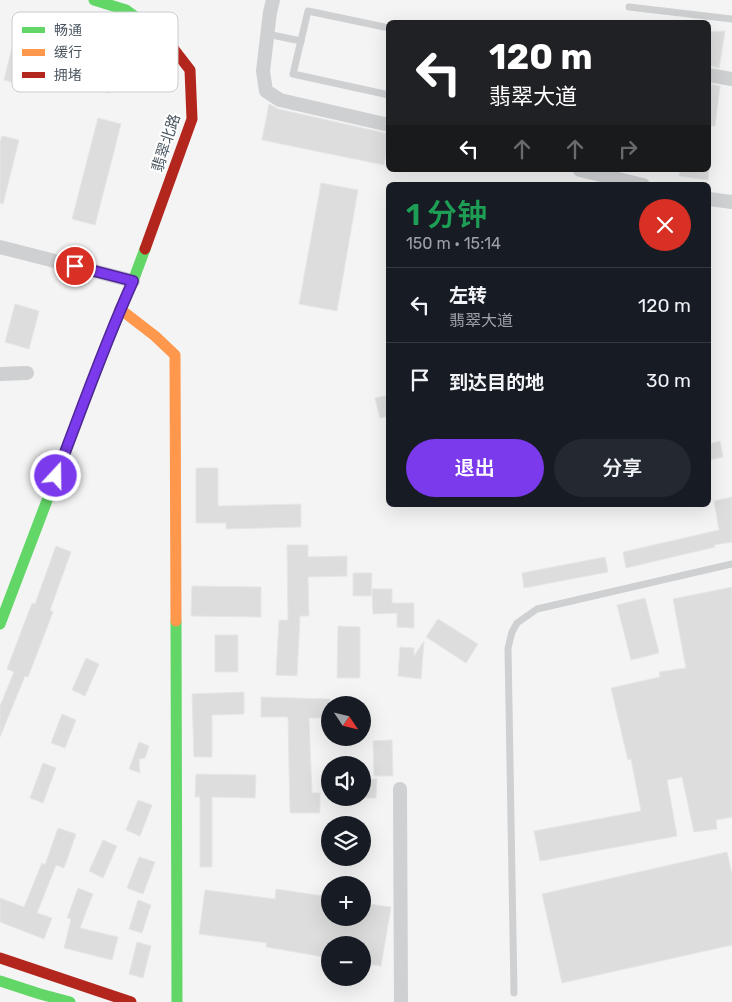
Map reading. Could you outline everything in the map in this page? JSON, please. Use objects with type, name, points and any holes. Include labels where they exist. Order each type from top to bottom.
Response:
[{"type":"street","name":"翡翠北路","points":[[94,0],[129,12]]},
{"type":"street","points":[[273,0],[263,71],[266,91],[280,100],[386,124]]},
{"type":"street","name":"翡翠北路","points":[[0,624],[120,309],[133,281],[192,119],[190,70],[178,54]]},
{"type":"street","points":[[711,75],[732,79]]},
{"type":"street","points":[[589,172],[631,182]]},
{"type":"street","points":[[711,199],[732,202]]},
{"type":"street","points":[[0,247],[133,281]]},
{"type":"street","points":[[120,309],[155,336],[175,355],[177,1002]]},
{"type":"street","points":[[0,374],[27,373]]},
{"type":"street","points":[[400,789],[401,1002]]},
{"type":"street","points":[[0,958],[131,1002]]},
{"type":"street","points":[[0,981],[70,1002]]},
{"type":"lane","points":[[629,6],[732,19]]},
{"type":"lane","points":[[386,27],[308,11],[293,74],[386,94]]},
{"type":"lane","points":[[267,34],[301,41]]},
{"type":"lane","points":[[514,993],[508,648],[512,632],[517,623],[537,609],[732,564]]},
{"type":"building","points":[[725,31],[719,68],[711,66],[711,32]]},
{"type":"building","points":[[12,47],[12,82],[4,80]]},
{"type":"building","points":[[711,84],[720,86],[715,126],[711,126]]},
{"type":"building","points":[[269,104],[278,109],[386,133],[386,155],[384,165],[262,140]]},
{"type":"building","points":[[98,118],[121,124],[95,225],[72,219]]},
{"type":"building","points":[[2,136],[19,140],[3,204],[0,203],[0,142]]},
{"type":"building","points":[[680,172],[709,172],[708,180],[679,176]]},
{"type":"building","points":[[321,183],[358,190],[337,311],[299,304]]},
{"type":"building","points":[[15,304],[39,311],[29,349],[5,342]]},
{"type":"building","points":[[386,396],[386,417],[380,418],[375,398]]},
{"type":"building","points":[[720,441],[723,457],[711,460],[711,443]]},
{"type":"building","points":[[196,468],[218,468],[218,506],[301,504],[301,527],[226,529],[226,523],[196,523]]},
{"type":"building","points":[[732,497],[732,542],[626,568],[623,552],[719,530],[714,501]]},
{"type":"building","points":[[287,545],[308,545],[308,557],[347,556],[347,576],[308,577],[309,616],[300,616],[297,676],[276,675],[279,620],[288,620]]},
{"type":"building","points":[[56,546],[71,552],[50,610],[53,612],[28,677],[25,676],[0,737],[0,706],[14,672],[7,669],[32,603],[35,604]]},
{"type":"building","points":[[605,557],[608,572],[524,588],[522,573]]},
{"type":"building","points":[[353,573],[372,573],[371,596],[353,596]]},
{"type":"building","points":[[192,586],[261,587],[261,617],[191,616]]},
{"type":"building","points":[[732,587],[732,817],[716,820],[717,829],[694,832],[682,777],[667,780],[677,836],[540,861],[534,831],[641,811],[631,759],[628,760],[611,688],[660,677],[659,672],[686,668],[673,599]]},
{"type":"building","points":[[372,589],[392,589],[392,603],[414,603],[414,628],[397,627],[397,613],[373,614]]},
{"type":"building","points":[[645,598],[659,653],[631,660],[617,605]]},
{"type":"building","points":[[438,619],[478,644],[466,663],[426,637]]},
{"type":"building","points":[[338,626],[360,627],[360,678],[337,678]]},
{"type":"building","points":[[215,635],[238,635],[238,672],[215,672]]},
{"type":"building","points":[[424,641],[421,679],[398,676],[400,647],[414,648],[414,656]]},
{"type":"building","points":[[86,658],[99,664],[85,696],[72,690]]},
{"type":"building","points":[[244,692],[244,714],[212,715],[212,757],[194,757],[192,694]]},
{"type":"building","points":[[261,697],[321,699],[321,718],[309,718],[312,793],[320,793],[320,813],[290,813],[288,717],[261,717]]},
{"type":"building","points":[[62,714],[76,720],[65,748],[51,743]]},
{"type":"building","points":[[392,740],[393,776],[374,776],[373,741]]},
{"type":"building","points":[[139,742],[149,746],[145,758],[139,759],[140,773],[129,769]]},
{"type":"building","points":[[43,763],[56,768],[43,803],[30,798]]},
{"type":"building","points":[[196,774],[256,775],[255,798],[212,797],[212,867],[200,867],[200,797],[195,797]]},
{"type":"building","points":[[371,779],[377,779],[376,798],[371,798]]},
{"type":"building","points":[[138,800],[152,805],[140,836],[126,830]]},
{"type":"building","points":[[58,828],[76,834],[64,868],[56,865],[37,913],[52,918],[44,939],[0,922],[0,898],[24,907],[42,863],[45,865]]},
{"type":"building","points":[[103,840],[117,846],[103,878],[89,871]]},
{"type":"building","points":[[727,852],[732,874],[732,945],[562,983],[542,894]]},
{"type":"building","points":[[139,857],[155,862],[143,894],[127,888]]},
{"type":"building","points":[[78,888],[93,894],[80,928],[118,937],[112,960],[64,948],[71,919],[67,918]]},
{"type":"building","points":[[276,889],[321,896],[321,926],[371,926],[371,904],[391,907],[381,966],[371,964],[371,936],[321,936],[321,956],[266,947],[267,943],[199,934],[205,890],[275,899]]},
{"type":"building","points":[[138,900],[151,905],[142,933],[129,929]]},
{"type":"building","points":[[137,942],[151,946],[143,978],[129,974]]},
{"type":"traffic: fast","points":[[94,0],[129,12]]},
{"type":"traffic: fast","points":[[0,624],[105,348],[145,249]]},
{"type":"traffic: fast","points":[[176,621],[177,1002]]},
{"type":"traffic: fast","points":[[0,981],[70,1002]]},
{"type":"traffic: slow","points":[[120,309],[155,336],[175,355],[176,621]]},
{"type":"traffic: jam","points":[[145,249],[192,119],[190,70],[178,54]]},
{"type":"traffic: jam","points":[[0,958],[131,1002]]},
{"type":"route","points":[[56,476],[120,309],[133,281],[75,266]]}]
